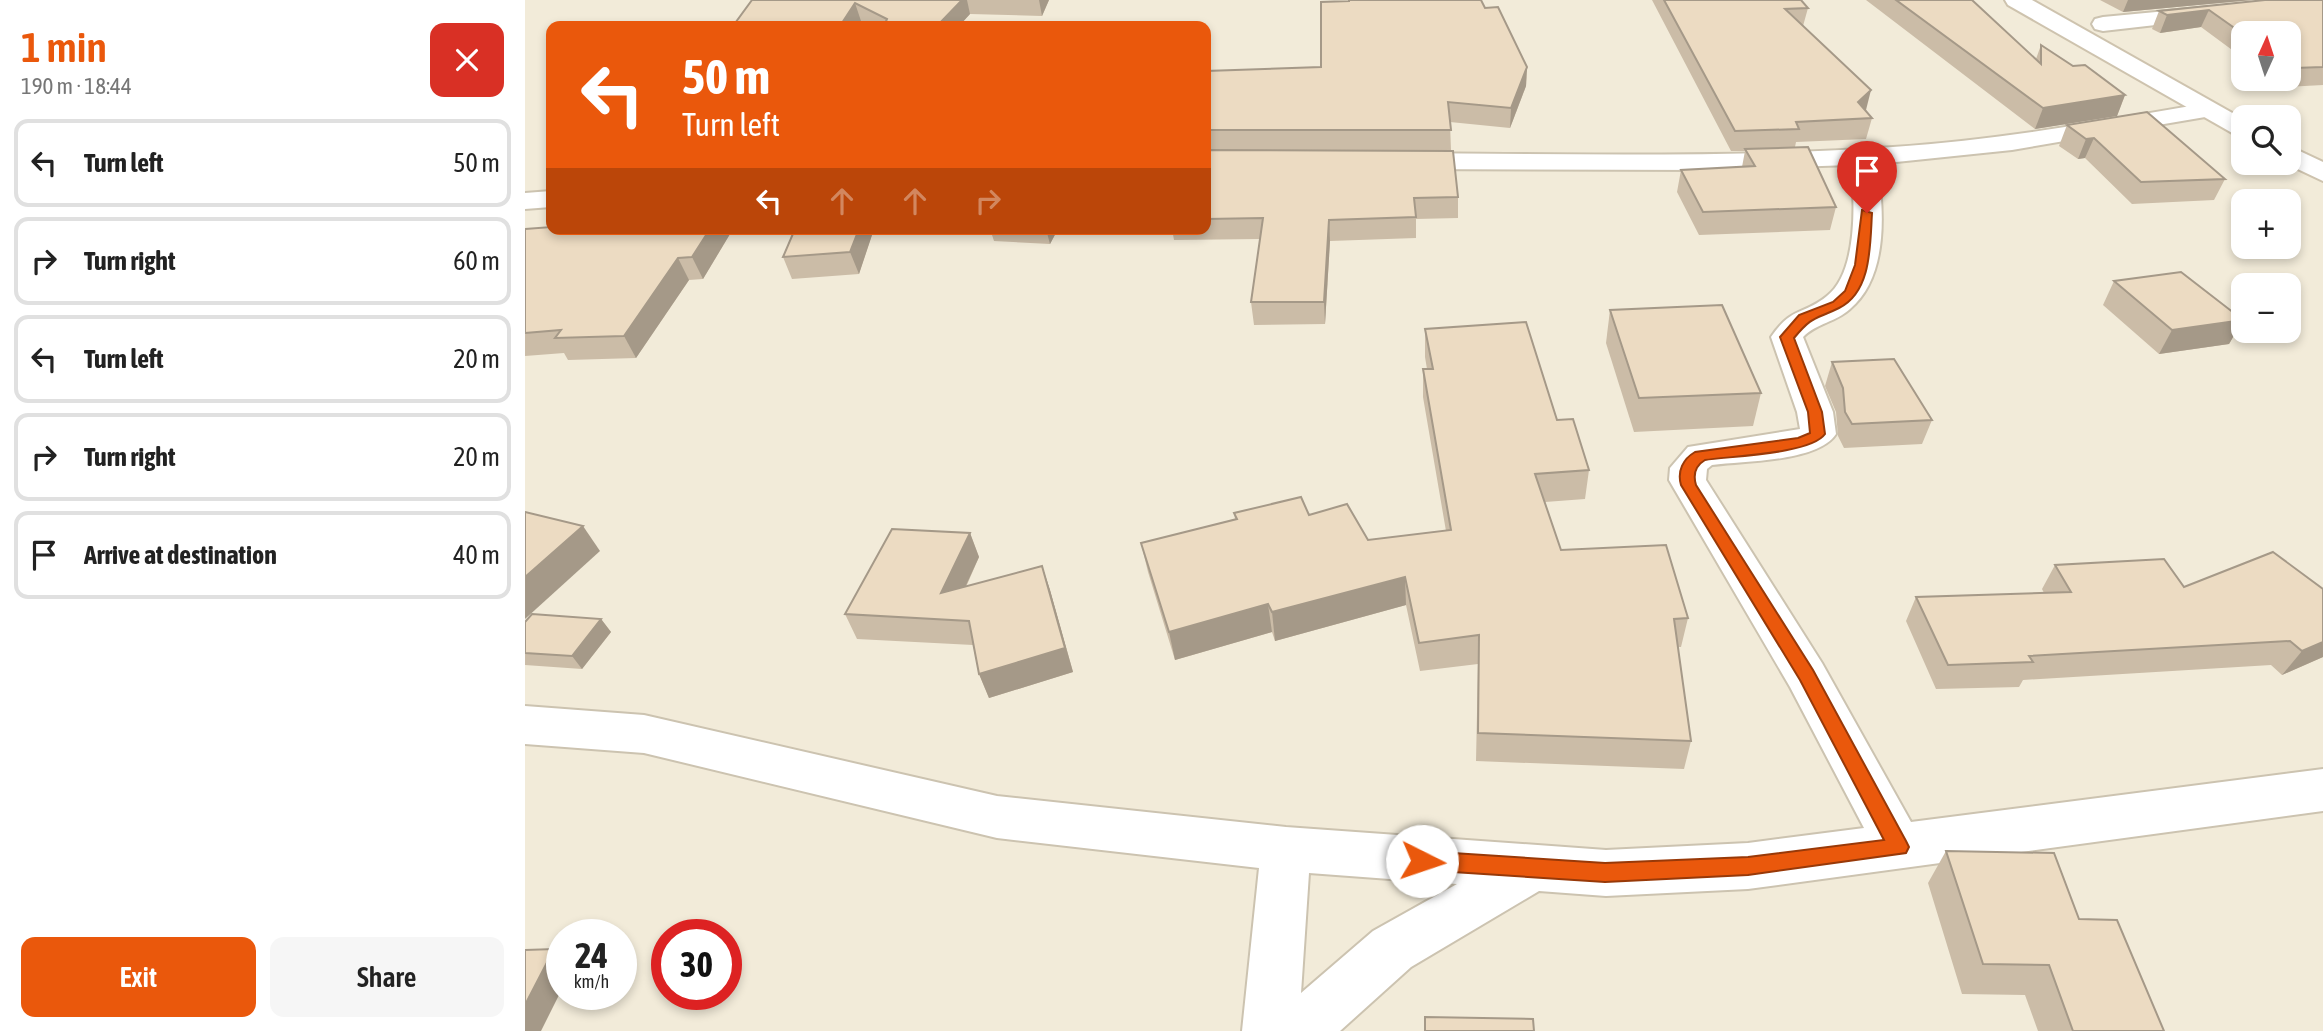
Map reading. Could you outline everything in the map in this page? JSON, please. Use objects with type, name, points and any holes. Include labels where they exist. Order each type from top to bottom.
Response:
[{"type":"street","points":[[2016,0],[2231,122]]},
{"type":"street","points":[[2060,0],[2138,43]]},
{"type":"street","points":[[2103,24],[2227,12]]},
{"type":"street","points":[[1371,160],[1714,161],[1863,156],[2020,142],[2208,110]]},
{"type":"street","points":[[2301,134],[2323,146]]},
{"type":"street","points":[[1863,156],[1867,179],[1866,223],[1861,265],[1851,292],[1837,304],[1803,318],[1787,337],[1815,412],[1818,434],[1814,439],[1798,443],[1701,455],[1693,460],[1686,476],[1688,485],[1806,675],[1899,847]]},
{"type":"street","points":[[2301,161],[2323,173]]},
{"type":"street","points":[[525,201],[546,199]]},
{"type":"street","points":[[525,724],[644,734],[997,817],[1286,849],[1605,873],[1748,866],[2160,809],[2323,790]]},
{"type":"street","points":[[1270,1031],[1286,849]]},
{"type":"street","points":[[1303,1031],[1330,1001],[1392,949],[1533,868]]},
{"type":"shaded area","points":[[525,0],[2323,0],[2323,1031],[525,1031]]},
{"type":"building","points":[[752,0],[962,0],[942,21],[886,21],[887,19],[855,3],[843,21],[737,21]]},
{"type":"building","points":[[1481,0],[1485,8],[1498,7],[1527,67],[1511,108],[1448,102],[1451,130],[1211,130],[1211,71],[1321,67],[1321,2]]},
{"type":"building","points":[[1664,0],[1801,0],[1808,8],[1785,9],[1871,90],[1858,102],[1872,118],[1796,122],[1799,129],[1735,131]]},
{"type":"building","points":[[1896,0],[1972,0],[2041,64],[2041,45],[2073,66],[2085,65],[2125,95],[2043,108]]},
{"type":"building","points":[[2265,0],[2323,0],[2323,67],[2301,68],[2301,21],[2231,21],[2231,26],[2209,10],[2167,15],[2159,11]]},
{"type":"building","points":[[2147,112],[2225,179],[2141,182],[2094,138],[2086,139],[2067,125]]},
{"type":"building","points":[[1808,147],[1836,207],[1703,212],[1681,170],[1755,166],[1745,149]]},
{"type":"building","points":[[1211,150],[1453,151],[1458,197],[1414,198],[1416,217],[1329,220],[1324,302],[1251,302],[1263,218],[1211,219]]},
{"type":"building","points":[[546,227],[546,235],[706,235],[692,257],[678,258],[624,336],[555,338],[561,330],[525,333],[525,229]]},
{"type":"building","points":[[792,235],[857,235],[850,252],[783,257]]},
{"type":"building","points":[[2181,272],[2231,311],[2231,322],[2172,330],[2114,281]]},
{"type":"building","points":[[1722,305],[1761,393],[1639,398],[1610,310]]},
{"type":"building","points":[[1526,322],[1557,420],[1573,419],[1589,470],[1535,474],[1561,550],[1666,545],[1688,618],[1674,619],[1691,741],[1478,733],[1479,635],[1419,643],[1405,577],[1272,612],[1268,604],[1169,632],[1141,543],[1237,519],[1234,513],[1301,497],[1309,515],[1347,504],[1368,540],[1451,530],[1423,369],[1433,369],[1425,329]]},
{"type":"building","points":[[1894,359],[1932,420],[1852,424],[1845,412],[1843,388],[1832,362]]},
{"type":"building","points":[[525,512],[583,526],[525,577]]},
{"type":"building","points":[[892,529],[970,533],[941,593],[1042,566],[1065,648],[979,674],[969,621],[845,614]]},
{"type":"building","points":[[2273,552],[2323,589],[2323,642],[2302,651],[2290,641],[2029,656],[2033,662],[1948,665],[1916,597],[2071,592],[2055,565],[2164,559],[2184,587]]},
{"type":"building","points":[[532,614],[601,619],[572,656],[525,653],[525,622]]},
{"type":"building","points":[[1946,851],[2054,853],[2079,919],[2117,920],[2164,1031],[2073,1031],[2049,965],[1983,964]]},
{"type":"building","points":[[546,949],[546,964],[525,1005],[525,950]]},
{"type":"building","points":[[1425,1017],[1533,1019],[1534,1031],[1425,1031]]},
{"type":"route","points":[[1422,861],[1605,873],[1748,866],[1899,847],[1806,675],[1688,485],[1686,476],[1688,467],[1701,455],[1798,443],[1814,439],[1818,434],[1815,412],[1787,337],[1803,318],[1837,304],[1851,292],[1861,265],[1867,213]]}]
